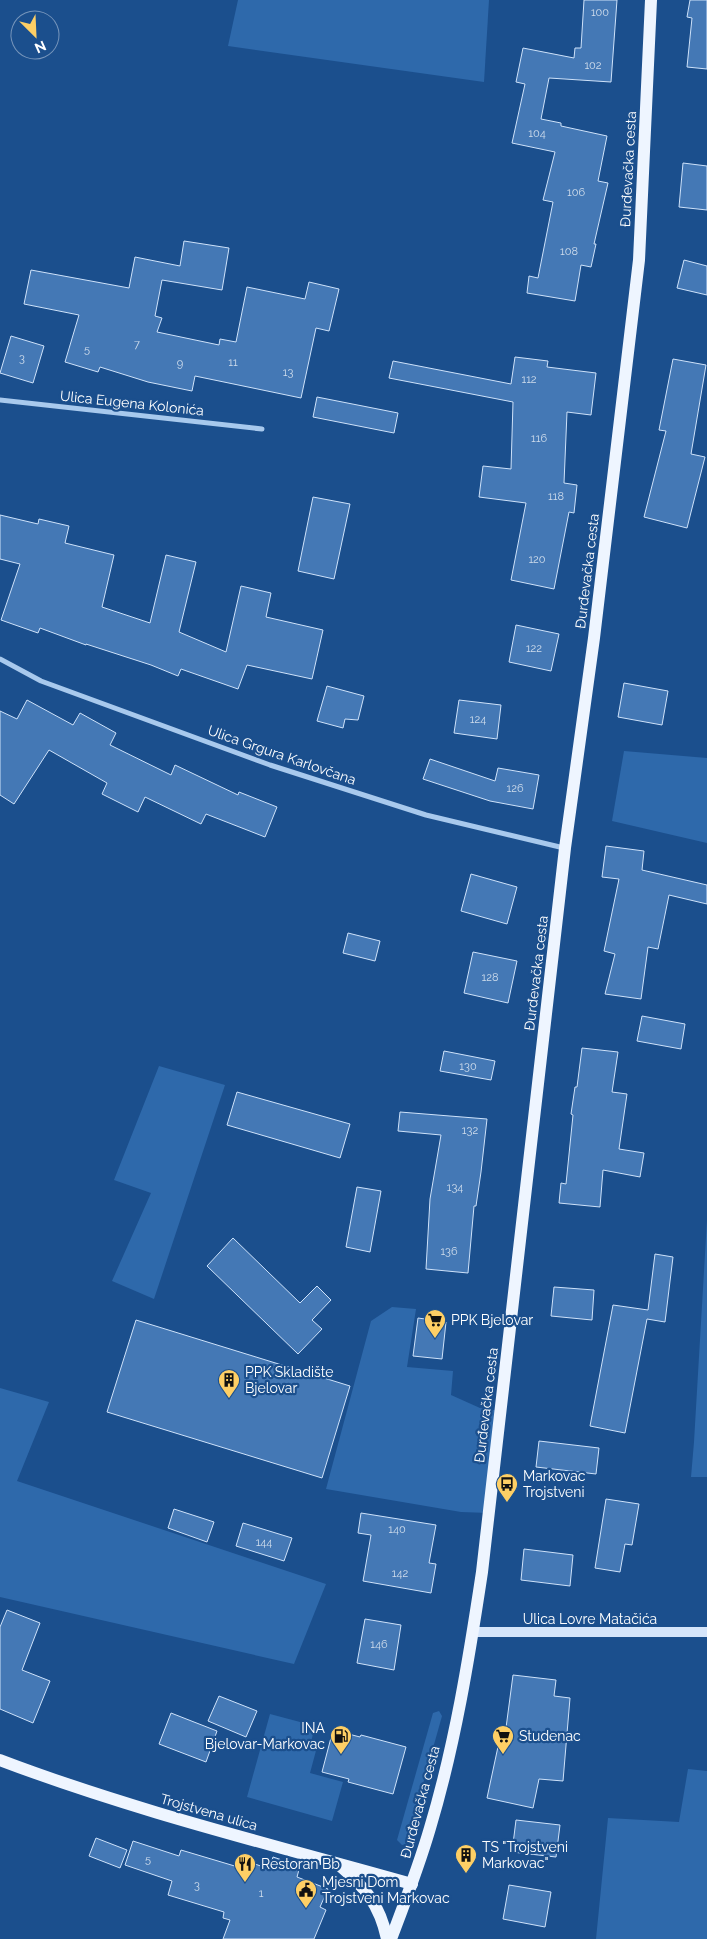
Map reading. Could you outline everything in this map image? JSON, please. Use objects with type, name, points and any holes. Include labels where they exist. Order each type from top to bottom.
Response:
[{"type":"main road","name":"Đurđevačka cesta","points":[[391,1939],[412,1884],[430,1828],[446,1768],[473,1632],[482,1572],[565,848],[594,638],[639,260],[651,0]]},
{"type":"main road","name":"Ulica Lovre Matačića","points":[[473,1632],[707,1632]]},
{"type":"main road","name":"Trojstvena ulica","points":[[0,1760],[44,1777],[177,1819],[412,1884]]},
{"type":"main road","points":[[335,1862],[370,1895],[384,1924],[387,1939]]},
{"type":"street","name":"Ulica Eugena Kolonića","points":[[0,400],[262,429]]},
{"type":"street","name":"Ulica Grgura Karlovčana","points":[[0,659],[41,681],[270,765],[426,815],[565,848]]},
{"type":"shaded area","points":[[238,0],[489,0],[484,82],[228,46]]},
{"type":"shaded area","points":[[624,751],[707,758],[707,843],[612,821]]},
{"type":"shaded area","points":[[159,1066],[225,1085],[154,1299],[112,1281],[151,1193],[114,1180]]},
{"type":"shaded area","points":[[707,1220],[707,1477],[691,1477],[694,1442]]},
{"type":"shaded area","points":[[392,1307],[416,1309],[407,1367],[453,1371],[451,1395],[480,1408],[501,1411],[489,1513],[461,1512],[326,1489],[371,1321]]},
{"type":"shaded area","points":[[0,1388],[49,1402],[17,1481],[326,1584],[294,1664],[0,1597]]},
{"type":"shaded area","points":[[439,1711],[442,1716],[406,1844],[402,1845],[397,1840],[433,1713]]},
{"type":"shaded area","points":[[270,1714],[315,1726],[310,1746],[317,1747],[310,1773],[343,1782],[332,1821],[247,1797]]},
{"type":"shaded area","points":[[688,1769],[707,1771],[707,1939],[596,1939],[608,1818],[679,1822]]},
{"type":"building","points":[[584,0],[617,0],[611,82],[549,78],[541,119],[561,123],[561,126],[607,136],[598,181],[608,183],[594,244],[596,244],[591,267],[581,265],[575,301],[527,293],[529,276],[538,278],[553,202],[543,200],[555,152],[512,143],[525,84],[516,82],[523,48],[574,58],[575,48],[581,48]]},
{"type":"building","points":[[690,0],[707,0],[707,69],[687,67],[692,18],[687,17]]},
{"type":"building","points":[[683,163],[707,166],[707,210],[679,207]]},
{"type":"building","points":[[184,241],[229,248],[222,290],[162,280],[155,316],[162,318],[157,332],[219,345],[220,339],[236,342],[247,287],[305,299],[309,282],[339,289],[329,331],[316,328],[301,398],[195,376],[192,391],[148,382],[100,367],[98,372],[65,362],[79,315],[24,304],[31,270],[129,288],[135,257],[180,266]]},
{"type":"building","points":[[684,260],[707,266],[707,295],[677,288]]},
{"type":"building","points":[[11,336],[44,346],[33,383],[0,373]]},
{"type":"building","points":[[515,357],[548,361],[547,367],[596,373],[591,415],[567,412],[564,483],[577,485],[574,513],[569,512],[554,589],[511,580],[526,503],[479,497],[483,466],[511,469],[513,402],[389,378],[393,361],[511,384]]},
{"type":"building","points":[[673,359],[706,365],[691,454],[705,457],[687,528],[644,517],[666,431],[659,430]]},
{"type":"building","points":[[317,397],[398,413],[394,433],[313,417]]},
{"type":"building","points":[[313,497],[350,504],[334,579],[298,571]]},
{"type":"building","points":[[0,515],[38,524],[39,519],[69,526],[65,543],[114,555],[102,607],[150,623],[166,555],[196,562],[179,632],[226,652],[241,586],[271,593],[266,617],[323,630],[312,679],[247,665],[238,689],[181,669],[178,676],[151,665],[86,645],[40,628],[38,633],[1,620],[20,564],[0,559]]},
{"type":"building","points":[[516,625],[559,634],[551,671],[509,662]]},
{"type":"building","points":[[624,683],[668,691],[662,725],[618,717]]},
{"type":"building","points":[[327,686],[364,696],[358,720],[345,719],[343,728],[317,721]]},
{"type":"building","points":[[27,700],[73,725],[80,713],[116,733],[110,745],[171,775],[175,765],[238,795],[239,792],[277,807],[265,837],[206,814],[201,824],[145,797],[138,812],[102,794],[107,783],[49,750],[14,804],[0,795],[0,711],[17,719]]},
{"type":"building","points":[[459,700],[501,705],[497,739],[454,733]]},
{"type":"building","points":[[430,759],[495,781],[498,768],[539,775],[533,809],[490,801],[423,779]]},
{"type":"building","points":[[606,846],[644,851],[642,870],[707,885],[707,904],[669,895],[658,949],[648,947],[641,999],[605,994],[615,954],[604,951],[619,879],[602,877]]},
{"type":"building","points":[[471,874],[517,887],[507,924],[461,911]]},
{"type":"building","points":[[348,933],[380,941],[375,961],[343,953]]},
{"type":"building","points":[[473,952],[517,961],[508,1003],[464,993]]},
{"type":"building","points":[[642,1016],[685,1024],[681,1049],[637,1041]]},
{"type":"building","points":[[582,1048],[618,1052],[612,1092],[627,1094],[619,1149],[644,1153],[640,1177],[603,1170],[600,1207],[559,1203],[561,1183],[566,1184],[573,1115],[571,1114]]},
{"type":"building","points":[[444,1051],[495,1061],[491,1080],[440,1071]]},
{"type":"building","points":[[237,1092],[350,1124],[340,1158],[227,1125]]},
{"type":"building","points":[[400,1112],[487,1119],[476,1206],[474,1206],[468,1273],[426,1269],[430,1199],[441,1135],[398,1131]]},
{"type":"building","points":[[357,1187],[381,1191],[370,1252],[346,1247]]},
{"type":"building","points":[[233,1238],[300,1303],[317,1286],[331,1300],[312,1320],[322,1329],[298,1354],[207,1266]]},
{"type":"building","points":[[655,1254],[673,1257],[665,1322],[647,1319],[625,1433],[590,1426],[613,1305],[648,1310]]},
{"type":"building","points":[[554,1287],[594,1290],[592,1320],[551,1316]]},
{"type":"building","points":[[418,1318],[446,1322],[442,1359],[413,1356]]},
{"type":"building","name":"PPK Skladište Bjelovar","points":[[136,1320],[350,1386],[322,1478],[107,1412]]},
{"type":"building","points":[[539,1441],[599,1448],[596,1474],[536,1467]]},
{"type":"building","points":[[606,1499],[639,1504],[632,1545],[625,1544],[620,1572],[595,1568]]},
{"type":"building","points":[[174,1509],[214,1522],[207,1542],[168,1528]]},
{"type":"building","points":[[361,1513],[436,1525],[429,1563],[436,1564],[431,1593],[363,1581],[371,1535],[358,1533]]},
{"type":"building","points":[[243,1523],[292,1538],[284,1561],[236,1546]]},
{"type":"building","points":[[524,1549],[573,1555],[570,1586],[521,1580]]},
{"type":"building","points":[[7,1610],[40,1623],[22,1670],[50,1681],[33,1723],[0,1709],[0,1627]]},
{"type":"building","points":[[365,1619],[401,1625],[394,1670],[357,1663]]},
{"type":"building","points":[[513,1675],[556,1680],[554,1696],[570,1698],[563,1781],[539,1779],[533,1808],[487,1798],[499,1742],[504,1743]]},
{"type":"building","points":[[219,1696],[257,1711],[246,1737],[208,1721]]},
{"type":"building","points":[[171,1713],[217,1731],[206,1762],[159,1744]]},
{"type":"building","points":[[333,1730],[406,1747],[393,1794],[348,1782],[349,1779],[322,1772]]},
{"type":"building","points":[[516,1820],[560,1825],[556,1857],[512,1852]]},
{"type":"building","points":[[96,1838],[127,1850],[120,1868],[89,1856]]},
{"type":"building","points":[[133,1841],[179,1856],[181,1850],[238,1867],[241,1859],[269,1869],[273,1857],[300,1866],[297,1877],[328,1889],[320,1907],[326,1910],[314,1939],[223,1939],[230,1920],[223,1918],[224,1912],[168,1895],[172,1881],[125,1865]]},
{"type":"building","points":[[509,1885],[551,1892],[545,1927],[503,1919]]},
{"type":"place","name":"PPK Bjelovar","points":[[435,1339]]},
{"type":"place","name":"PPK Skladište Bjelovar","points":[[229,1399]]},
{"type":"place","name":"Markovac Trojstveni","points":[[507,1503]]},
{"type":"place","name":"INA Bjelovar-Markovac","points":[[341,1755]]},
{"type":"place","name":"Studenac","points":[[503,1755]]},
{"type":"place","name":"TS \"Trojstveni Markovac\"","points":[[466,1874]]},
{"type":"place","name":"Restoran Bb","points":[[245,1883]]},
{"type":"place","name":"Mjesni Dom Trojstveni Markovac","points":[[306,1909]]}]
